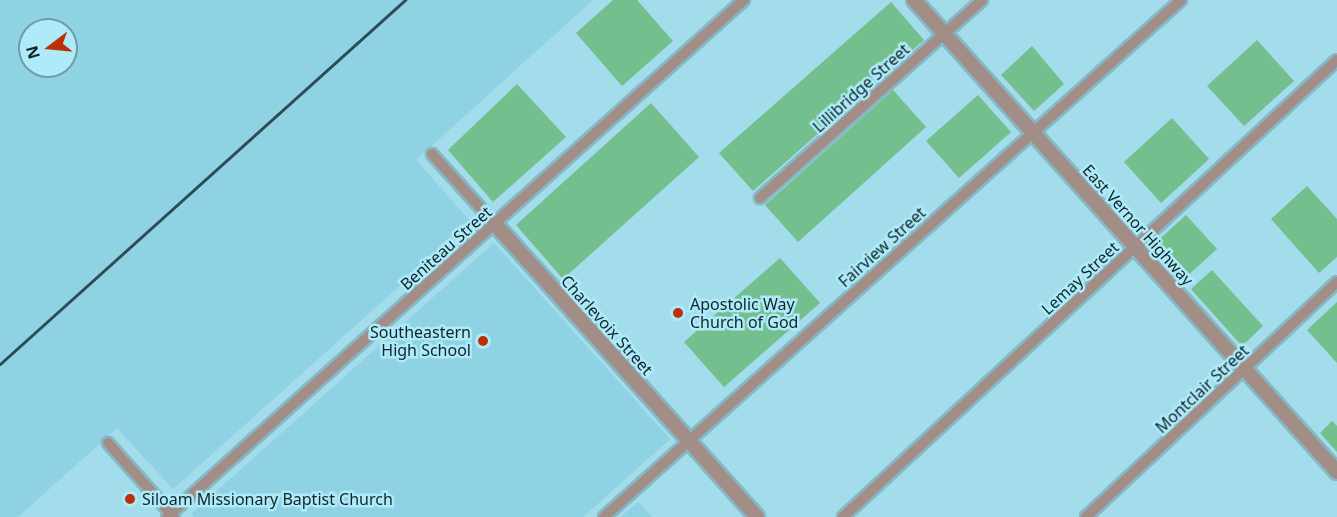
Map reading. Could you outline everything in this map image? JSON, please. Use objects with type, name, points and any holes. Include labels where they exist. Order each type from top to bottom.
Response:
[{"type":"street","name":"Beniteau Street","points":[[171,516],[744,0]]},
{"type":"street","name":"East Vernor Highway","points":[[914,0],[1337,472]]},
{"type":"street","name":"Lillibridge Street","points":[[760,198],[982,0]]},
{"type":"street","name":"Fairview Street","points":[[604,517],[1181,0]]},
{"type":"street","name":"Lemay Street","points":[[843,517],[1337,60]]},
{"type":"street","name":"Charlevoix Street","points":[[432,154],[757,517]]},
{"type":"street","name":"Montclair Street","points":[[1086,517],[1337,282]]},
{"type":"street","points":[[108,443],[171,516]]},
{"type":"shaded area","points":[[0,0],[593,0],[416,160],[471,222],[173,489],[117,428],[18,517],[0,517]]},
{"type":"shaded area","name":"Southeastern High School","points":[[494,243],[670,439],[583,517],[194,517],[191,514]]},
{"type":"shaded area","points":[[638,502],[652,517],[621,517]]},
{"type":"green space","points":[[613,0],[637,0],[673,41],[622,86],[576,33]]},
{"type":"green space","points":[[891,2],[924,40],[753,191],[719,153]]},
{"type":"green space","points":[[1257,40],[1294,81],[1244,126],[1207,86]]},
{"type":"green space","points":[[1032,46],[1064,84],[1034,111],[1001,75]]},
{"type":"green space","points":[[517,84],[566,137],[493,202],[448,150]]},
{"type":"green space","points":[[893,90],[926,127],[798,242],[765,205]]},
{"type":"green space","points":[[978,95],[1011,132],[959,178],[926,141]]},
{"type":"green space","points":[[651,103],[699,157],[563,279],[516,225]]},
{"type":"green space","points":[[1172,118],[1209,159],[1161,203],[1124,162]]},
{"type":"green space","points":[[1307,186],[1337,219],[1337,257],[1319,273],[1271,219]]},
{"type":"green space","points":[[1186,215],[1217,249],[1184,279],[1153,245]]},
{"type":"green space","points":[[780,258],[820,303],[724,387],[684,342]]},
{"type":"green space","points":[[1212,270],[1263,326],[1242,346],[1191,289]]},
{"type":"green space","points":[[1337,302],[1337,363],[1307,330]]},
{"type":"green space","points":[[1332,421],[1337,426],[1337,452],[1320,433]]},
{"type":"railway","points":[[0,364],[405,0]]},
{"type":"place","name":"Apostolic Way Church of God","points":[[678,313]]},
{"type":"place","name":"Southeastern High School","points":[[483,341]]},
{"type":"place","name":"Siloam Missionary Baptist Church","points":[[130,499]]}]
